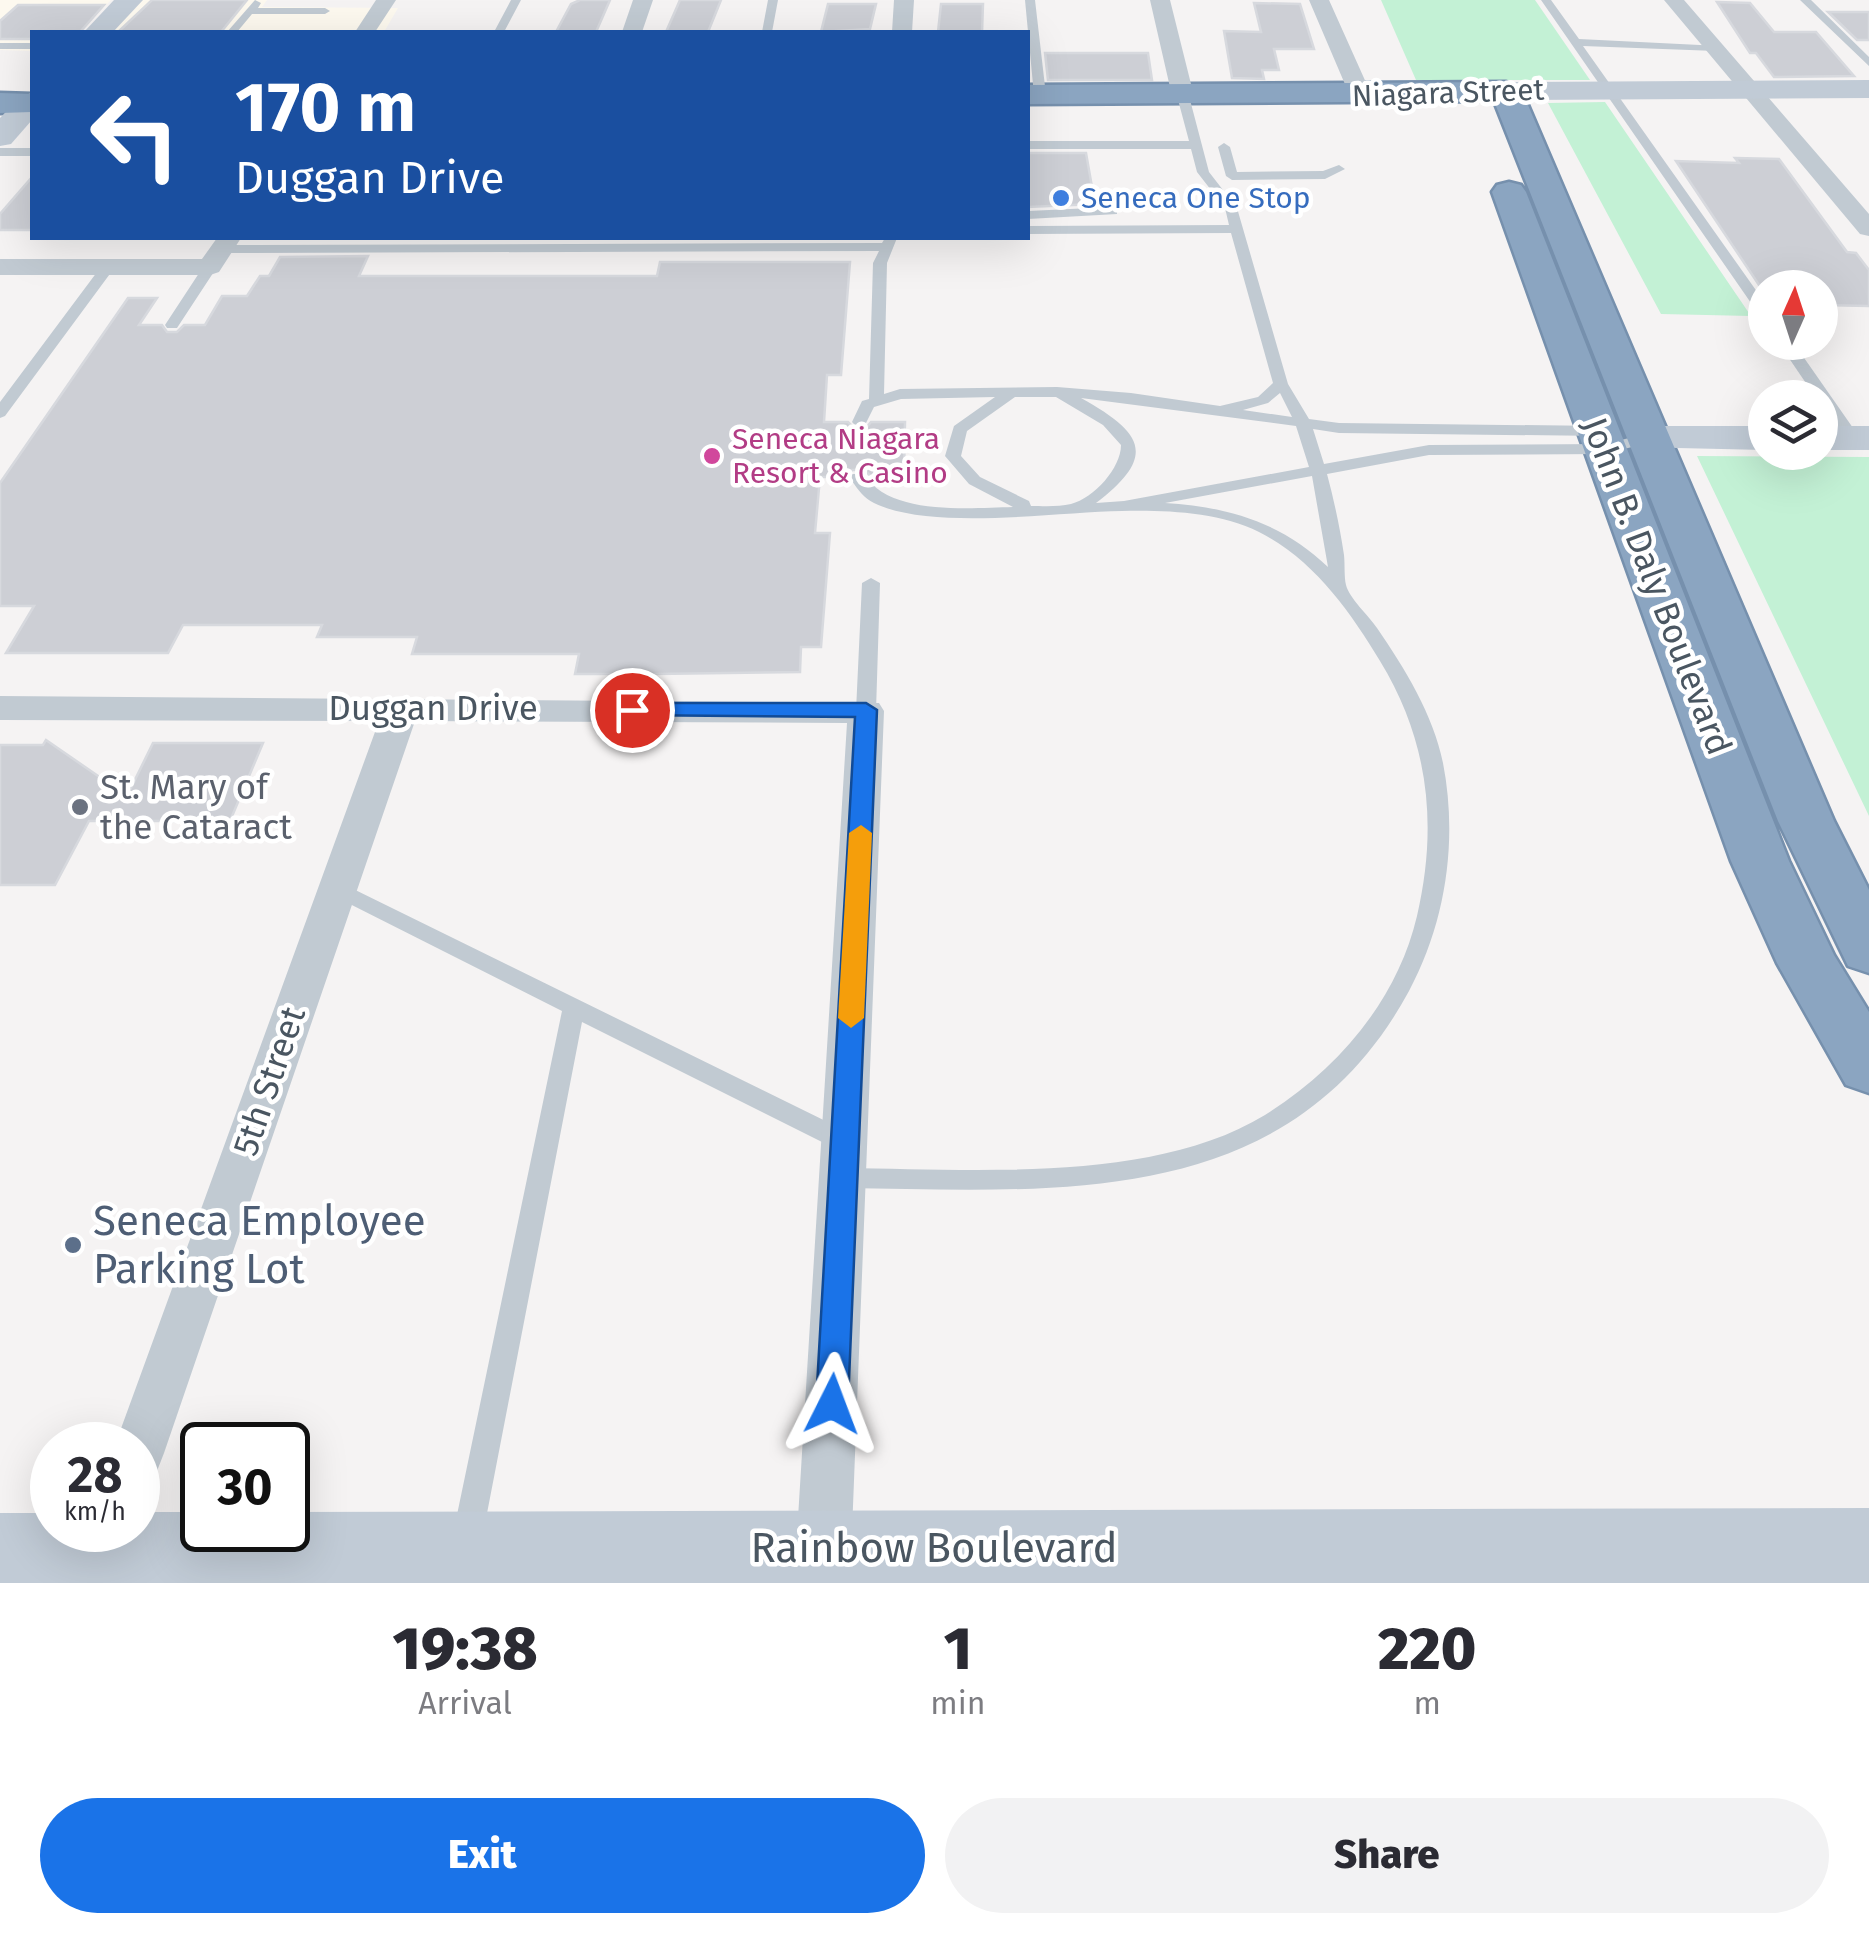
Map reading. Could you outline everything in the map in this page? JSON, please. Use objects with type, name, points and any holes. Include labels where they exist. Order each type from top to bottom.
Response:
[{"type":"highway","name":"Niagara Street","points":[[1034,96],[1489,92]]},
{"type":"highway","name":"John B. Daly Boulevard","points":[[1489,92],[1618,439],[1767,877],[1807,963],[1869,1066]]},
{"type":"highway","points":[[0,103],[30,103]]},
{"type":"highway","name":"John B. Daly Boulevard","points":[[1618,439],[1869,950]]},
{"type":"main road","points":[[100,30],[129,0]]},
{"type":"main road","name":"Niagara Street","points":[[1489,92],[1869,89]]},
{"type":"main road","points":[[0,137],[30,105]]},
{"type":"main road","points":[[1618,439],[1748,438]]},
{"type":"main road","name":"Rainbow Boulevard","points":[[0,1551],[102,1555],[464,1550],[824,1566],[1869,1546]]},
{"type":"street","points":[[365,30],[386,0]]},
{"type":"street","points":[[633,30],[643,0]]},
{"type":"street","points":[[902,30],[904,0]]},
{"type":"street","points":[[1160,0],[1183,96]]},
{"type":"street","points":[[1319,0],[1362,96]]},
{"type":"street","points":[[1674,0],[1869,229]]},
{"type":"street","points":[[0,266],[108,267],[220,251]]},
{"type":"street","name":"Duggan Drive","points":[[0,708],[866,710]]},
{"type":"street","name":"5th Street","points":[[149,1422],[401,708]]},
{"type":"street","points":[[824,1566],[866,710]]},
{"type":"lane","points":[[234,30],[259,0]]},
{"type":"lane","points":[[500,30],[516,0]]},
{"type":"lane","points":[[767,30],[774,0]]},
{"type":"lane","points":[[1030,0],[1034,96]]},
{"type":"lane","points":[[1546,0],[1748,290]]},
{"type":"lane","points":[[1805,0],[1869,63]]},
{"type":"lane","points":[[251,11],[325,11]]},
{"type":"lane","points":[[1575,42],[1716,48]]},
{"type":"lane","points":[[0,46],[30,46]]},
{"type":"lane","points":[[1183,96],[1207,181],[1231,208],[1282,384],[1292,395],[1302,424],[1338,548],[1338,584]]},
{"type":"lane","points":[[1030,145],[1196,145]]},
{"type":"lane","points":[[1224,147],[1232,176],[1325,175],[1339,169]]},
{"type":"lane","points":[[0,152],[30,152]]},
{"type":"lane","points":[[1030,215],[1112,211]]},
{"type":"lane","points":[[1030,230],[1237,229]]},
{"type":"lane","points":[[172,325],[220,251],[889,242],[880,263],[876,398]]},
{"type":"lane","points":[[0,414],[108,267]]},
{"type":"lane","points":[[1797,360],[1847,438]]},
{"type":"lane","points":[[1219,410],[1263,400],[1282,384]]},
{"type":"lane","points":[[1014,392],[960,430],[953,456],[960,469],[976,482],[1032,509]]},
{"type":"lane","points":[[860,422],[867,404],[876,398],[1057,392],[1219,410],[1302,424],[1618,439]]},
{"type":"lane","points":[[1057,392],[1115,425],[1128,438],[1131,454],[1126,472],[1078,508]]},
{"type":"lane","points":[[858,477],[870,494],[897,506],[1124,506],[1429,450],[1618,439]]},
{"type":"lane","points":[[337,889],[574,1007],[845,1160],[1083,1178],[1189,1158],[1272,1123],[1313,1096],[1370,1037],[1402,983],[1428,920],[1439,863],[1439,811],[1433,764],[1412,701],[1338,584],[1286,541],[1244,520],[1124,506]]},
{"type":"lane","points":[[866,710],[871,583]]},
{"type":"lane","points":[[464,1550],[574,1007]]},
{"type":"shaded area","points":[[0,0],[111,0],[82,30],[30,30],[30,51],[0,50]]},
{"type":"shaded area","points":[[142,0],[267,0],[262,7],[398,8],[385,30],[113,30]]},
{"type":"green space","points":[[1381,0],[1535,0],[1590,80],[1416,80]]},
{"type":"green space","points":[[1605,102],[1748,316],[1661,314],[1548,103]]},
{"type":"green space","points":[[1697,456],[1748,456],[1748,470],[1838,470],[1838,457],[1869,457],[1869,816]]},
{"type":"building","points":[[152,0],[247,0],[223,30],[120,30]]},
{"type":"building","points":[[580,0],[610,0],[597,30],[557,30],[571,4]]},
{"type":"building","points":[[680,0],[721,0],[709,30],[667,30]]},
{"type":"building","points":[[1717,2],[1750,3],[1774,32],[1816,32],[1854,76],[1774,77],[1756,53],[1750,53]]},
{"type":"building","points":[[1254,3],[1300,4],[1314,49],[1274,49],[1279,70],[1262,70],[1264,79],[1232,78],[1224,31],[1261,32]]},
{"type":"building","points":[[828,4],[876,4],[870,29],[822,30]]},
{"type":"building","points":[[941,4],[983,4],[982,30],[938,30]]},
{"type":"building","points":[[18,5],[104,5],[82,30],[30,30],[30,39],[0,39],[0,21]]},
{"type":"building","points":[[1828,12],[1869,12],[1869,40],[1857,40]]},
{"type":"building","points":[[1045,53],[1148,53],[1152,80],[1048,80]]},
{"type":"building","points":[[1030,153],[1086,153],[1095,204],[1030,207]]},
{"type":"building","points":[[1735,158],[1779,159],[1847,252],[1856,253],[1869,270],[1869,306],[1838,305],[1838,270],[1749,270],[1676,161],[1739,163]]},
{"type":"building","points":[[30,179],[30,230],[0,230],[0,214]]},
{"type":"building","name":"Seneca Niagara Resort & Casino","points":[[368,256],[359,276],[657,276],[660,262],[850,262],[841,375],[827,375],[824,422],[848,422],[855,429],[865,429],[871,422],[905,422],[904,477],[872,477],[864,470],[852,470],[848,477],[820,477],[815,533],[830,533],[821,647],[801,647],[800,672],[655,674],[653,687],[609,687],[611,674],[575,674],[579,654],[412,654],[417,637],[317,637],[322,625],[183,625],[168,653],[6,653],[34,606],[0,606],[0,483],[128,298],[157,298],[139,325],[162,325],[167,332],[177,332],[184,325],[205,325],[222,296],[247,296],[260,276],[269,276],[280,257]]},
{"type":"building","points":[[46,740],[127,796],[153,743],[263,743],[230,821],[89,821],[55,885],[0,885],[0,745],[43,745]]},
{"type":"slow traffic","points":[[851,1018],[861,833]]},
{"type":"place","name":"Seneca One Stop","points":[[1061,198]]},
{"type":"place","name":"Seneca Niagara Resort & Casino","points":[[712,456]]},
{"type":"place","name":"St. Mary of the Cataract","points":[[80,807]]},
{"type":"place","name":"Seneca Employee Parking Lot","points":[[73,1245]]},
{"type":"route","points":[[632,710],[866,710],[832,1404]]}]
